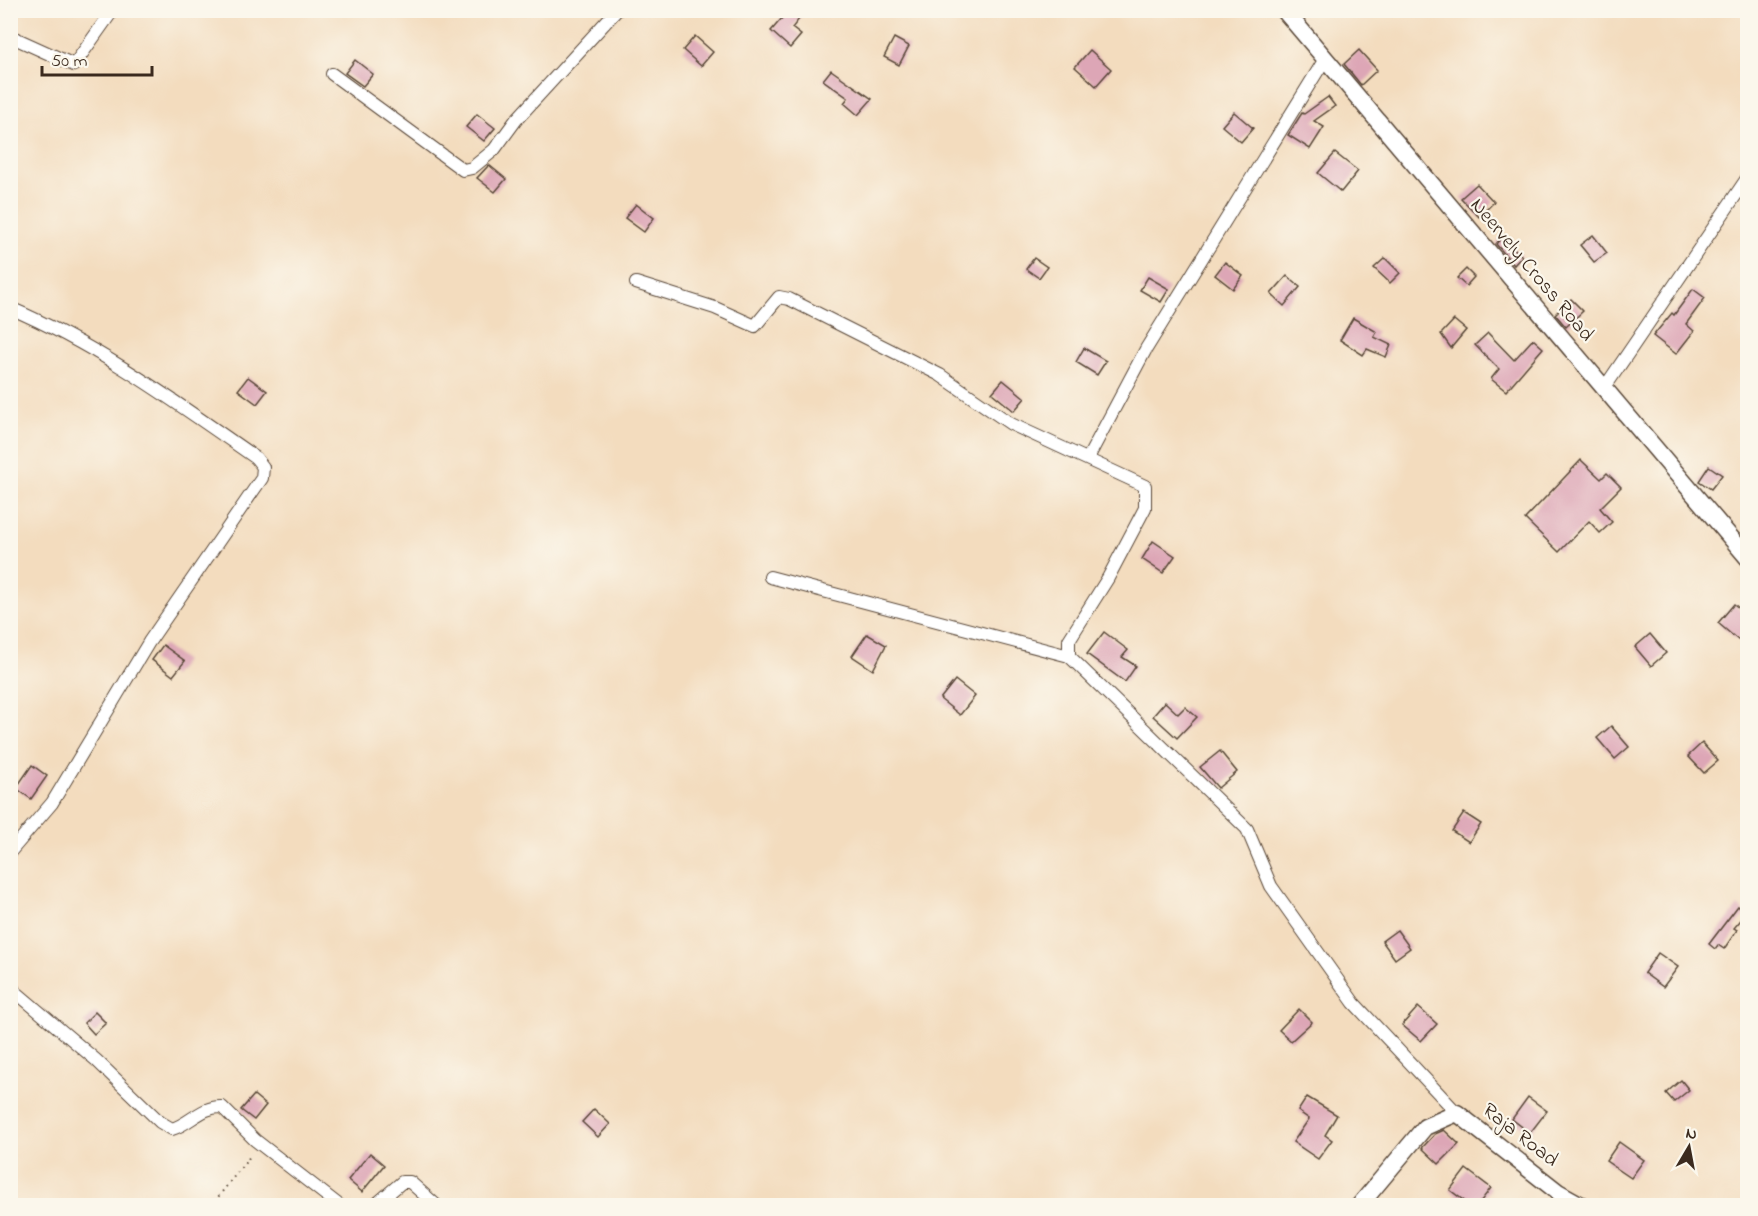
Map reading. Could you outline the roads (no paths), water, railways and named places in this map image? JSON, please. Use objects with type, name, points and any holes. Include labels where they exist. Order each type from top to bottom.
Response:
[{"type":"street","points":[[10,36],[74,65],[113,10]]},
{"type":"street","points":[[332,74],[463,170],[472,168],[494,150],[516,120],[617,10]]},
{"type":"street","name":"Neervely Cross Road","points":[[1284,10],[1748,558]]},
{"type":"street","points":[[1088,458],[1146,349],[1325,59]]},
{"type":"street","points":[[1605,387],[1748,177]]},
{"type":"street","points":[[636,283],[715,308],[755,326],[779,297],[789,299],[940,375],[1011,424],[1145,486],[1145,508],[1108,578],[1069,640],[1069,656]]},
{"type":"street","points":[[10,308],[85,344],[256,458],[263,467],[262,478],[149,642],[52,803],[10,852]]},
{"type":"street","points":[[770,577],[1069,656],[1246,829],[1271,886],[1354,1003],[1457,1113]]},
{"type":"street","points":[[10,987],[96,1060],[160,1122],[171,1129],[183,1126],[206,1109],[222,1107],[261,1144],[340,1206]]},
{"type":"street","name":"Raja Road","points":[[1359,1206],[1425,1126],[1457,1113],[1558,1192],[1583,1206]]},
{"type":"street","points":[[374,1206],[402,1182],[410,1182],[437,1206]]}]
